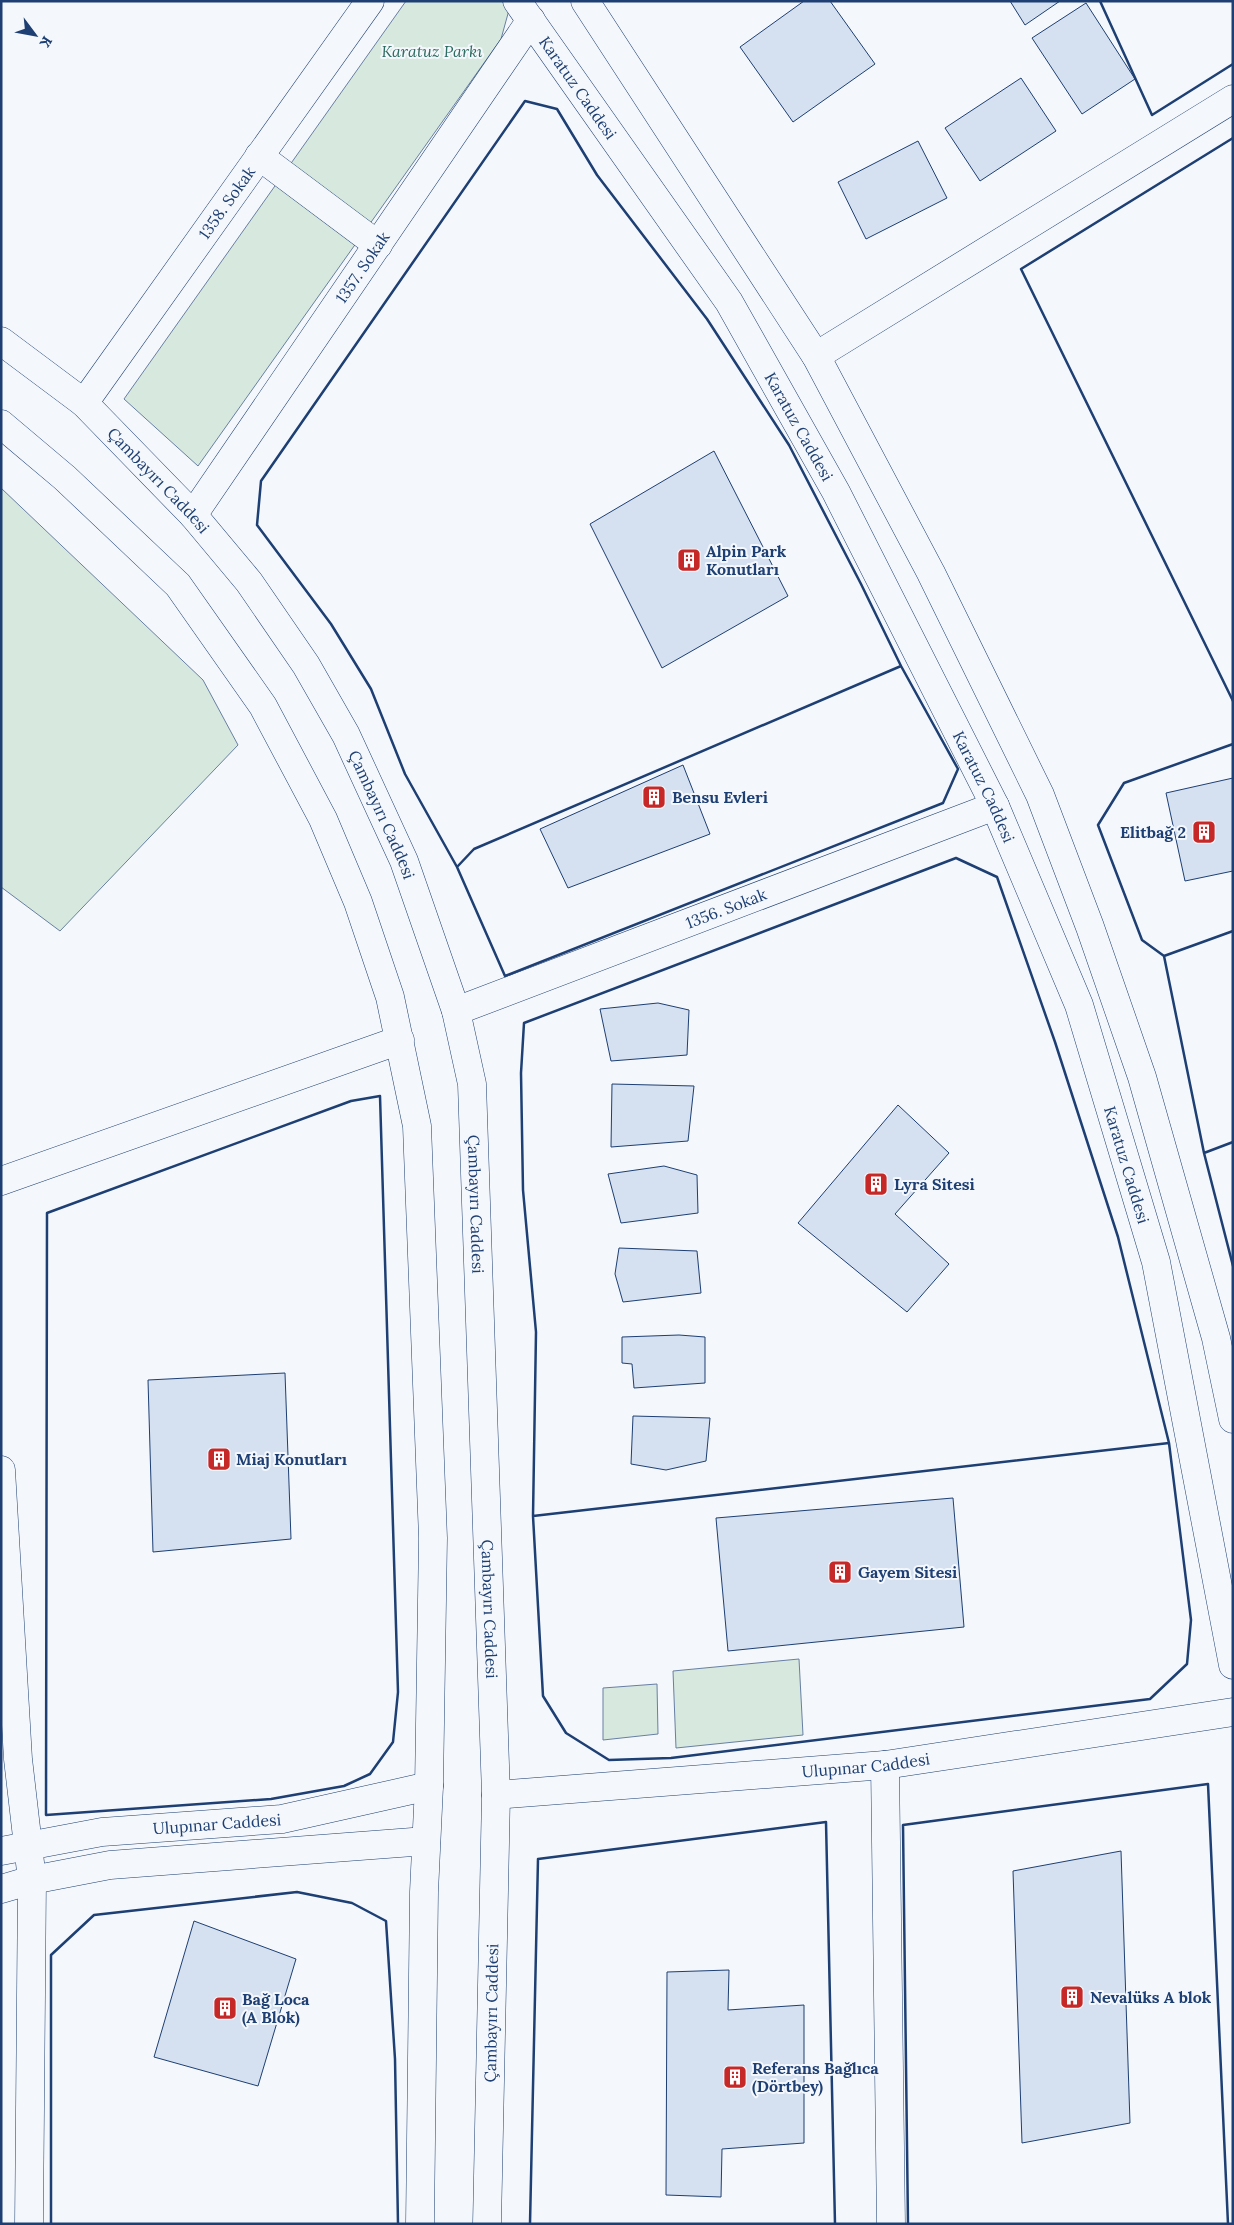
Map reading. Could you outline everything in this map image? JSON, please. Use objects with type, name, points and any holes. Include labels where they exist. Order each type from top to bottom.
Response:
[{"type":"street","name":"1358. Sokak","points":[[84,403],[370,1]]},
{"type":"street","points":[[585,1],[816,356],[931,573],[1040,795],[1090,927],[1142,1077],[1216,1338],[1233,1419]]},
{"type":"street","name":"1357. Sokak","points":[[194,514],[378,245],[524,11]]},
{"type":"street","name":"Karatuz Caddesi","points":[[524,11],[729,302],[836,492],[995,806],[1080,1005],[1156,1262],[1233,1665]]},
{"type":"street","points":[[816,356],[1233,99]]},
{"type":"street","points":[[260,156],[378,245]]},
{"type":"street","name":"Çambayırı Caddesi","points":[[1,341],[84,403],[194,514],[249,582],[306,665],[346,735],[404,861],[456,1011],[472,1084],[496,1795],[487,2224]]},
{"type":"street","points":[[1,424],[65,478],[178,585],[263,706],[323,819],[358,902],[390,997],[417,1126],[433,1538],[429,1786],[424,1892],[420,2224]]},
{"type":"street","name":"1356. Sokak","points":[[456,1011],[995,806]]},
{"type":"street","points":[[1,1180],[400,1040]]},
{"type":"street","points":[[1,1470],[18,1759],[32,1880],[29,2224]]},
{"type":"street","name":"Ulupınar Caddesi","points":[[496,1795],[885,1765],[1233,1712]]},
{"type":"street","points":[[885,1765],[891,2224]]},
{"type":"street","name":"Ulupınar Caddesi","points":[[1,1851],[27,1844],[102,1832],[282,1818],[429,1786]]},
{"type":"street","name":"Ulupınar Caddesi","points":[[1,1888],[110,1865],[426,1841]]},
{"type":"green space","name":"Karatuz Parkı","points":[[406,1],[502,1],[509,10],[501,39],[198,466],[124,399]]},
{"type":"green space","points":[[1,488],[203,680],[238,745],[60,931],[1,887]]},
{"type":"green space","points":[[799,1659],[803,1735],[676,1748],[673,1671]]},
{"type":"green space","points":[[657,1684],[658,1734],[603,1740],[603,1688]]},
{"type":"building","points":[[804,1],[830,1],[875,64],[793,122],[740,47]]},
{"type":"building","points":[[1010,1],[1060,1],[1025,25]]},
{"type":"building","points":[[1086,3],[1135,79],[1082,114],[1032,38]]},
{"type":"building","points":[[1021,78],[1056,131],[980,181],[945,128]]},
{"type":"building","points":[[918,141],[947,198],[866,239],[838,182]]},
{"type":"building","name":"Alpin Park Konutları","points":[[714,451],[788,596],[662,668],[590,524]]},
{"type":"building","name":"Bensu Evleri","points":[[683,765],[710,834],[568,888],[540,829]]},
{"type":"building","name":"Elitbağ 2","points":[[1233,778],[1233,871],[1185,881],[1166,793]]},
{"type":"building","points":[[658,1003],[689,1010],[687,1055],[611,1061],[600,1009]]},
{"type":"building","points":[[612,1084],[694,1086],[688,1141],[611,1147]]},
{"type":"building","name":"Lyra Sitesi","points":[[898,1105],[949,1153],[895,1214],[949,1264],[907,1312],[798,1223]]},
{"type":"building","points":[[664,1166],[697,1175],[698,1213],[621,1223],[608,1174]]},
{"type":"building","points":[[619,1248],[697,1251],[701,1293],[623,1302],[615,1274]]},
{"type":"building","points":[[679,1335],[705,1337],[705,1383],[634,1388],[632,1364],[622,1363],[622,1337]]},
{"type":"building","name":"Miaj Konutları","points":[[285,1373],[291,1539],[153,1552],[148,1380]]},
{"type":"building","points":[[633,1416],[710,1418],[706,1461],[666,1470],[631,1464]]},
{"type":"building","name":"Gayem Sitesi","points":[[953,1498],[964,1627],[728,1651],[716,1518]]},
{"type":"building","name":"Nevalüks A blok","points":[[1121,1851],[1130,2123],[1022,2143],[1013,1871]]},
{"type":"building","name":"Bağ Loca (A Blok)","points":[[194,1921],[296,1959],[258,2086],[154,2057]]},
{"type":"building","name":"Referans Bağlıca (Dörtbey)","points":[[729,1970],[728,2010],[804,2005],[804,2143],[722,2149],[721,2197],[666,2195],[667,1972]]},
{"type":"wall","points":[[1100,1],[1152,115],[1233,64]]},
{"type":"wall","points":[[457,867],[405,774],[371,689],[331,624],[257,525],[261,481],[525,101],[557,109],[597,175],[707,319],[789,445],[901,666]]},
{"type":"wall","points":[[1233,138],[1021,269],[1233,701]]},
{"type":"wall","points":[[901,666],[958,769],[943,803],[505,976],[457,867],[474,849],[901,666]]},
{"type":"wall","points":[[1164,956],[1142,940],[1098,825],[1124,783],[1233,744]]},
{"type":"wall","points":[[533,1516],[536,1332],[523,1190],[521,1073],[524,1023],[956,858],[997,877],[1055,1042],[1118,1237],[1169,1443],[1191,1620],[1187,1664],[1150,1699],[671,1758],[609,1760],[566,1733],[543,1696],[533,1516],[1169,1443]]},
{"type":"wall","points":[[1204,1153],[1164,956],[1233,931]]},
{"type":"wall","points":[[380,1096],[398,1692],[393,1742],[370,1774],[344,1786],[271,1799],[46,1815],[47,1213],[351,1101],[380,1096]]},
{"type":"wall","points":[[1233,1142],[1204,1153],[1233,1266]]},
{"type":"wall","points":[[908,2224],[903,1825],[1208,1784],[1228,2224]]},
{"type":"wall","points":[[530,2224],[538,1859],[826,1822],[835,2224]]},
{"type":"wall","points":[[51,2224],[51,1955],[94,1915],[297,1892],[352,1903],[386,1921],[395,2059],[398,2224]]},
{"type":"place","name":"Alpin Park Konutları","points":[[689,560]]},
{"type":"place","name":"Bensu Evleri","points":[[654,797]]},
{"type":"place","name":"Elitbağ 2","points":[[1204,832]]},
{"type":"place","name":"Lyra Sitesi","points":[[876,1184]]},
{"type":"place","name":"Miaj Konutları","points":[[219,1459]]},
{"type":"place","name":"Gayem Sitesi","points":[[840,1572]]},
{"type":"place","name":"Nevalüks A blok","points":[[1072,1997]]},
{"type":"place","name":"Bağ Loca (A Blok)","points":[[225,2008]]},
{"type":"place","name":"Referans Bağlıca (Dörtbey)","points":[[735,2077]]}]
